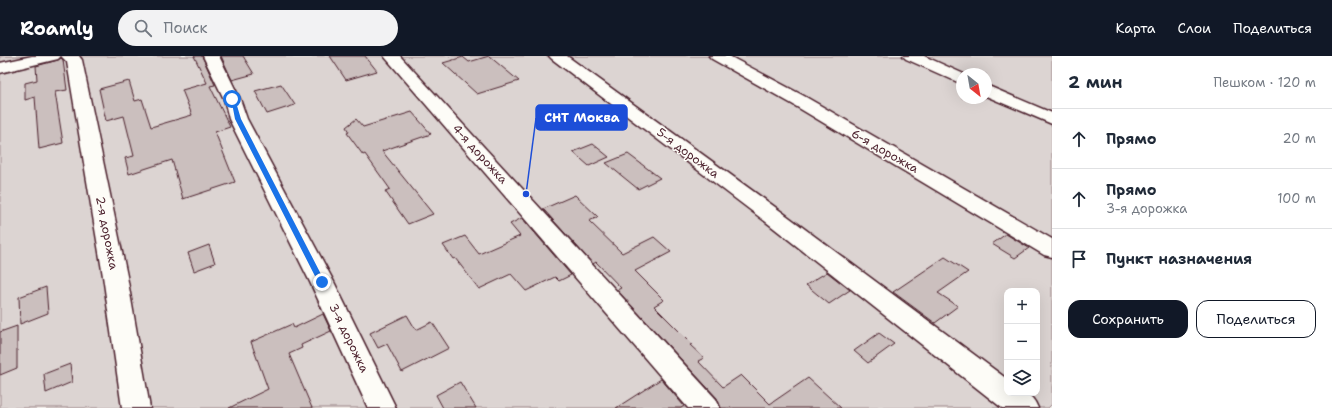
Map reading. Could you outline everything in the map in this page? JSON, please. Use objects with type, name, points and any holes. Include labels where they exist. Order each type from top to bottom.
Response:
[{"type":"street","name":"3-я дорожка","points":[[211,56],[232,99],[238,119],[322,282],[382,408]]},
{"type":"street","name":"4-я дорожка","points":[[392,56],[706,408]]},
{"type":"street","name":"5-я дорожка","points":[[557,56],[818,250],[1024,408]]},
{"type":"street","name":"6-я дорожка","points":[[717,56],[798,100],[1052,249]]},
{"type":"street","points":[[911,56],[956,76]]},
{"type":"street","points":[[0,68],[65,57]]},
{"type":"street","name":"2-я дорожка","points":[[65,57],[115,276],[136,408]]},
{"type":"street","points":[[992,93],[1052,119]]},
{"type":"shaded area","points":[[0,56],[1052,56],[1052,404],[1048,408],[0,408]]},
{"type":"building","points":[[194,56],[202,56],[215,85],[210,86],[230,127],[215,132],[235,182],[183,199],[172,160],[129,174],[125,158],[134,156],[124,116],[106,121],[99,89],[129,81],[135,101],[142,99],[151,127],[192,115],[182,90],[207,83]]},
{"type":"building","points":[[221,56],[243,56],[254,74],[232,80]]},
{"type":"building","points":[[330,56],[365,56],[377,71],[346,80]]},
{"type":"building","points":[[489,56],[519,81],[477,94],[443,63],[463,57],[469,62]]},
{"type":"building","points":[[61,58],[63,60],[67,90],[55,92],[63,143],[39,149],[35,97],[25,100],[25,83],[37,80],[36,66]]},
{"type":"building","points":[[281,84],[295,105],[267,114],[255,91]]},
{"type":"building","points":[[412,112],[431,134],[382,151],[433,214],[408,224],[385,191],[390,189],[365,154],[363,155],[347,133],[349,132],[346,127],[356,119],[363,127]]},
{"type":"building","points":[[593,144],[609,157],[589,166],[573,152]]},
{"type":"building","points":[[628,154],[660,178],[638,189],[606,163]]},
{"type":"building","points":[[575,195],[598,217],[589,221],[622,253],[654,237],[671,252],[635,271],[664,300],[654,306],[704,358],[698,361],[723,387],[741,375],[770,404],[808,378],[841,408],[721,408],[717,398],[617,290],[621,288],[596,262],[593,264],[543,209]]},
{"type":"building","points":[[522,218],[571,275],[559,281],[555,277],[526,291],[511,274],[479,289],[443,245],[465,236],[479,254],[520,236],[510,224]]},
{"type":"building","points":[[1006,234],[1029,248],[1015,258],[992,244]]},
{"type":"building","points":[[209,245],[215,263],[194,271],[188,253]]},
{"type":"building","points":[[945,257],[968,272],[938,293],[958,306],[935,323],[893,292]]},
{"type":"building","points":[[827,272],[850,290],[829,304],[806,285]]},
{"type":"building","points":[[46,287],[48,313],[20,324],[19,297]]},
{"type":"building","points":[[323,314],[331,331],[301,345],[302,348],[289,354],[312,408],[229,408],[268,389],[251,342],[292,324],[294,328]]},
{"type":"building","points":[[407,315],[416,330],[432,322],[449,348],[402,372],[387,344],[378,348],[370,333]]},
{"type":"building","points":[[17,326],[17,368],[0,375],[0,332]]},
{"type":"building","points":[[879,333],[894,344],[868,363],[854,351]]},
{"type":"building","points":[[70,364],[72,382],[46,393],[44,374]]},
{"type":"building","points":[[661,379],[684,406],[681,408],[616,408]]},
{"type":"building","points":[[460,382],[476,408],[443,408],[436,395]]},
{"type":"place","name":"СНТ Моква","points":[[526,194]]},
{"type":"route","points":[[232,99],[238,119],[322,282]]}]
